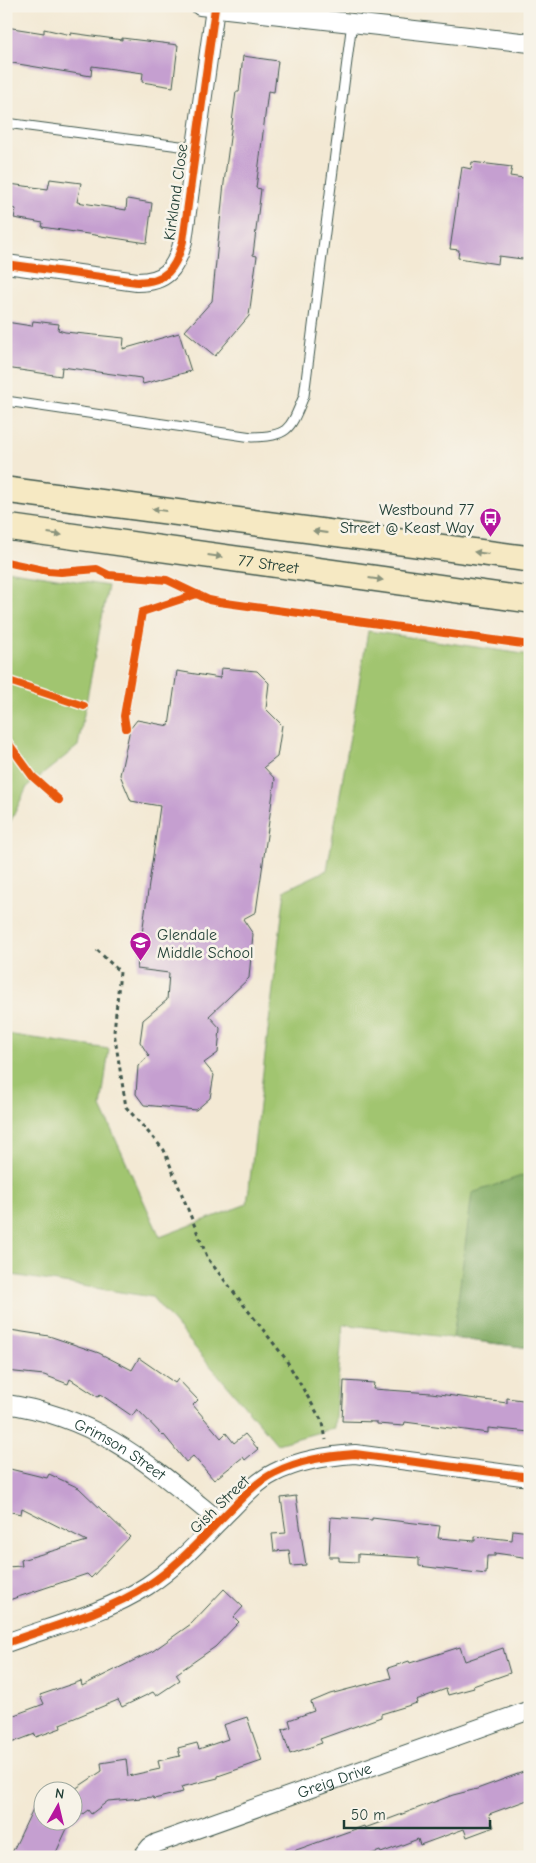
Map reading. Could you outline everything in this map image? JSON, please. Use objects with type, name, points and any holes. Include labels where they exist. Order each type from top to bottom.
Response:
[{"type":"main road","points":[[6,490],[530,559]]},
{"type":"main road","name":"77 Street","points":[[6,527],[530,600]]},
{"type":"street","name":"Kirkland Close","points":[[6,264],[137,282],[150,282],[161,279],[175,264],[180,253],[195,148],[208,7],[530,43]]},
{"type":"street","name":"Grimson Street","points":[[6,1404],[61,1417],[99,1432],[145,1461],[219,1521]]},
{"type":"street","name":"Gish Street","points":[[6,1643],[96,1611],[122,1600],[145,1587],[187,1554],[251,1489],[273,1473],[298,1462],[329,1456],[355,1454],[382,1456],[530,1477]]},
{"type":"street","name":"Greig Drive","points":[[142,1857],[150,1847],[157,1843],[530,1710]]},
{"type":"lane","points":[[6,401],[252,437],[275,436],[292,426],[304,396],[352,22]]},
{"type":"lane","points":[[6,123],[195,148]]},
{"type":"path","points":[[97,950],[120,972],[114,1032],[126,1107],[164,1150],[208,1259],[285,1358],[323,1423],[329,1456]]},
{"type":"green space","points":[[6,570],[108,586],[78,746],[27,787],[6,831]]},
{"type":"green space","points":[[368,631],[530,655],[530,1348],[343,1324],[334,1428],[277,1444],[152,1297],[6,1274],[6,1034],[109,1049],[101,1107],[160,1237],[247,1204],[285,890],[327,870]]},
{"type":"green space","points":[[530,1173],[530,1348],[453,1338],[472,1193]]},
{"type":"building","points":[[6,27],[44,33],[44,29],[71,35],[71,33],[178,45],[173,87],[142,82],[143,73],[92,66],[91,76],[6,62]]},
{"type":"building","points":[[243,56],[278,61],[274,92],[268,91],[256,188],[261,189],[253,255],[257,256],[249,316],[215,356],[185,331],[212,301],[224,183],[236,92],[239,92]]},
{"type":"building","points":[[472,162],[512,167],[510,176],[530,179],[530,260],[499,256],[498,264],[458,258],[459,250],[450,249],[462,167],[471,169]]},
{"type":"building","points":[[50,179],[81,183],[77,202],[126,210],[127,199],[152,203],[147,243],[42,227],[43,223],[14,218],[16,209],[7,207],[9,184],[48,189]]},
{"type":"building","points":[[33,321],[59,324],[58,330],[65,332],[124,338],[123,349],[179,333],[191,371],[143,384],[141,378],[62,367],[61,376],[6,368],[6,322],[32,326]]},
{"type":"building","points":[[221,668],[257,671],[269,683],[266,709],[282,725],[277,757],[264,767],[275,779],[256,912],[243,919],[253,934],[249,978],[209,1016],[220,1028],[218,1053],[204,1063],[214,1075],[210,1098],[196,1110],[144,1105],[136,1094],[138,1066],[149,1056],[140,1042],[143,1020],[167,1000],[169,973],[137,969],[160,806],[131,801],[120,775],[130,729],[137,720],[169,726],[177,671],[220,678]]},
{"type":"building","points":[[10,1330],[49,1336],[99,1353],[132,1370],[139,1358],[175,1383],[178,1379],[198,1400],[193,1405],[221,1438],[226,1433],[234,1443],[245,1434],[258,1449],[245,1460],[243,1457],[214,1480],[193,1456],[186,1462],[164,1435],[137,1409],[132,1416],[100,1394],[98,1397],[70,1379],[68,1384],[44,1375],[6,1371],[6,1354]]},
{"type":"building","points":[[344,1381],[374,1383],[373,1389],[431,1393],[507,1403],[507,1398],[530,1401],[530,1432],[488,1428],[488,1433],[405,1422],[404,1426],[377,1424],[377,1422],[342,1421]]},
{"type":"building","points":[[6,1468],[47,1478],[49,1474],[79,1488],[130,1537],[91,1578],[87,1574],[6,1601],[6,1567],[22,1566],[21,1560],[87,1541],[22,1508],[21,1514],[6,1511]]},
{"type":"building","points":[[296,1496],[306,1565],[291,1566],[289,1550],[274,1551],[272,1534],[286,1533],[281,1498]]},
{"type":"building","points":[[331,1517],[372,1520],[372,1518],[440,1526],[438,1538],[475,1541],[475,1536],[512,1540],[513,1530],[530,1532],[530,1558],[495,1553],[495,1556],[487,1556],[486,1574],[419,1566],[419,1558],[358,1554],[358,1562],[339,1561],[339,1557],[329,1557]]},
{"type":"building","points":[[224,1589],[243,1607],[234,1617],[239,1622],[215,1647],[176,1674],[180,1680],[156,1696],[153,1692],[122,1707],[118,1700],[60,1724],[61,1728],[36,1737],[35,1734],[6,1745],[6,1718],[44,1704],[40,1695],[81,1681],[82,1686],[153,1651],[191,1624]]},
{"type":"building","points":[[460,1647],[465,1661],[503,1648],[510,1673],[473,1686],[474,1688],[448,1695],[446,1689],[416,1700],[417,1703],[381,1714],[381,1717],[320,1739],[322,1743],[290,1754],[282,1730],[291,1727],[289,1720],[314,1711],[311,1702],[330,1694],[391,1678],[388,1668]]},
{"type":"building","points":[[247,1717],[262,1761],[218,1776],[218,1778],[181,1787],[183,1792],[154,1799],[153,1797],[108,1801],[91,1814],[88,1810],[82,1814],[82,1784],[102,1771],[101,1763],[126,1759],[128,1776],[160,1769],[158,1761],[180,1756],[178,1748],[197,1743],[199,1749],[228,1739],[223,1725]]},
{"type":"building","points":[[526,1771],[530,1782],[530,1799],[489,1814],[494,1827],[467,1837],[464,1829],[420,1845],[418,1839],[381,1853],[380,1851],[363,1857],[286,1857],[285,1854]]},
{"type":"building","points":[[32,1811],[32,1830],[66,1830],[54,1857],[10,1857]]},
{"type":"cycle path","points":[[6,264],[137,282],[155,280],[168,272],[173,266],[183,241],[215,8]]},
{"type":"cycle path","points":[[6,562],[48,571],[61,572],[97,569],[109,575],[167,580],[209,600],[219,602],[530,645]]},
{"type":"cycle path","points":[[126,728],[124,716],[142,612],[197,594]]},
{"type":"cycle path","points":[[6,680],[84,706]]},
{"type":"cycle path","points":[[6,740],[33,777],[59,800]]},
{"type":"cycle path","points":[[6,1643],[60,1625],[131,1596],[179,1561],[255,1486],[274,1473],[293,1465],[324,1457],[355,1454],[530,1477]]},
{"type":"place","name":"Westbound 77 Street @ Keast Way","points":[[490,537]]},
{"type":"place","name":"Glendale Middle School","points":[[141,962]]}]
